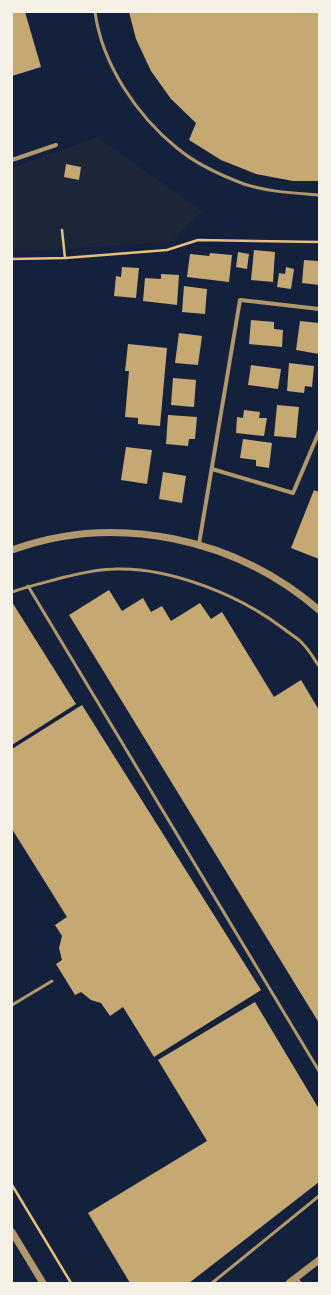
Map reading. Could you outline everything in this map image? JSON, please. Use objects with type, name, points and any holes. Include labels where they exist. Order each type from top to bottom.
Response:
[{"type":"street","points":[[12,160],[56,144]]},
{"type":"street","points":[[199,544],[240,300],[319,309]]},
{"type":"street","points":[[212,469],[293,493],[319,432]]},
{"type":"street","points":[[12,550],[63,537],[89,533],[110,532],[145,534],[199,544],[226,553],[277,578],[300,594],[319,610]]},
{"type":"street","points":[[12,1232],[43,1283]]},
{"type":"street","points":[[289,1283],[298,1280],[319,1260]]},
{"type":"lane","points":[[96,12],[96,20],[108,57],[125,91],[149,122],[177,148],[209,169],[245,184],[282,193],[319,195]]},
{"type":"lane","points":[[12,592],[28,586],[95,570],[116,568],[163,573],[217,590],[268,617],[303,643],[319,666]]},
{"type":"lane","points":[[28,586],[319,1071]]},
{"type":"lane","points":[[12,1005],[52,980]]},
{"type":"lane","points":[[212,1283],[319,1196]]},
{"type":"path","points":[[62,230],[65,258]]},
{"type":"path","points":[[12,259],[65,258],[167,250],[198,240],[319,242]]},
{"type":"path","points":[[12,1185],[71,1283]]},
{"type":"shaded area","points":[[97,137],[202,211],[173,241],[12,253],[12,168]]},
{"type":"building","points":[[12,12],[25,12],[41,67],[12,76]]},
{"type":"building","points":[[129,12],[319,12],[319,181],[293,181],[256,174],[221,160],[189,140],[196,123],[171,99],[151,71],[136,39]]},
{"type":"building","points":[[66,164],[81,167],[79,180],[64,177]]},
{"type":"building","points":[[254,250],[275,252],[273,282],[251,280]]},
{"type":"building","points":[[238,252],[249,254],[247,269],[236,267]]},
{"type":"building","points":[[210,253],[232,255],[229,282],[187,277],[190,254],[209,256]]},
{"type":"building","points":[[304,260],[319,261],[319,285],[302,283]]},
{"type":"building","points":[[122,267],[139,268],[136,298],[114,296],[116,276],[121,277]]},
{"type":"building","points":[[286,267],[294,269],[291,289],[277,287],[279,273],[285,274]]},
{"type":"building","points":[[161,274],[179,275],[177,305],[143,301],[145,278],[161,279]]},
{"type":"building","points":[[184,286],[207,289],[205,314],[182,312]]},
{"type":"building","points":[[251,320],[274,322],[274,329],[283,330],[282,347],[249,344]]},
{"type":"building","points":[[300,321],[319,323],[319,354],[296,350]]},
{"type":"building","points":[[179,333],[202,336],[198,365],[175,363]]},
{"type":"building","points":[[128,344],[167,348],[160,426],[138,424],[138,418],[125,417],[129,371],[125,371]]},
{"type":"building","points":[[289,363],[314,366],[312,387],[305,386],[304,393],[287,391]]},
{"type":"building","points":[[251,365],[281,369],[278,389],[248,385]]},
{"type":"building","points":[[173,378],[196,380],[194,407],[171,405]]},
{"type":"building","points":[[277,405],[299,407],[296,438],[274,436]]},
{"type":"building","points":[[244,410],[260,412],[259,418],[267,418],[264,436],[236,433],[237,417],[243,418]]},
{"type":"building","points":[[168,415],[197,417],[195,439],[189,439],[188,446],[166,444]]},
{"type":"building","points":[[243,439],[272,443],[269,468],[256,466],[256,460],[240,458]]},
{"type":"building","points":[[126,447],[152,450],[147,484],[121,480]]},
{"type":"building","points":[[163,472],[186,476],[182,503],[159,499]]},
{"type":"building","points":[[314,490],[319,492],[319,559],[291,548]]},
{"type":"building","points":[[109,590],[122,611],[143,598],[151,612],[162,606],[171,621],[200,603],[211,619],[222,612],[274,697],[301,680],[319,710],[319,1023],[69,615]]},
{"type":"building","points":[[12,602],[76,704],[12,745]]},
{"type":"building","points":[[82,705],[261,990],[154,1057],[123,1007],[110,1016],[101,1003],[91,1000],[81,992],[75,995],[56,964],[62,960],[59,948],[62,936],[55,925],[67,917],[12,829],[12,749]]},
{"type":"building","points":[[255,1002],[319,1109],[319,1182],[189,1283],[130,1283],[88,1213],[207,1141],[158,1060]]}]
